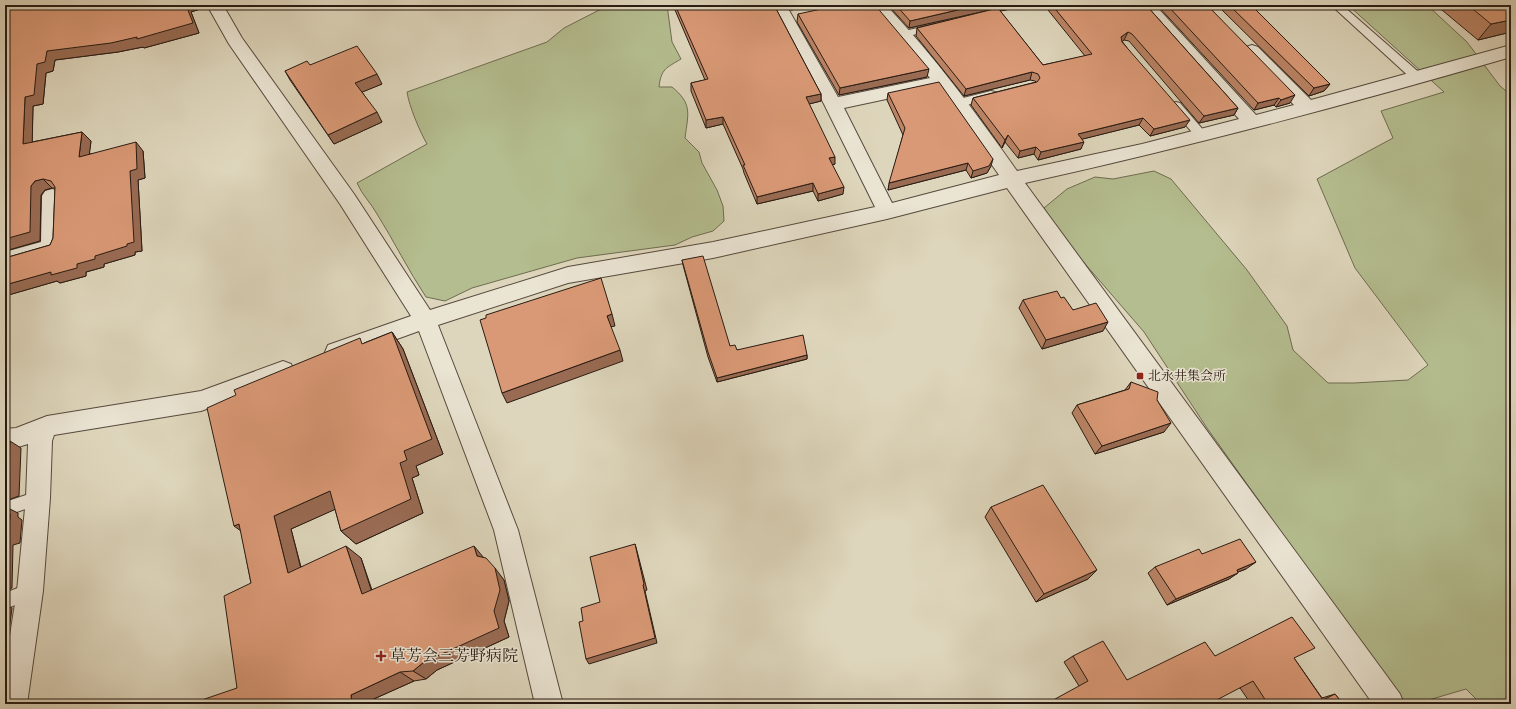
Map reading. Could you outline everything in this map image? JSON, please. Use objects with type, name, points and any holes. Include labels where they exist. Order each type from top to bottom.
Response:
[{"type":"street","points":[[215,5],[235,40],[347,199],[425,320],[506,530],[549,704]]},
{"type":"street","points":[[877,5],[904,34],[959,103],[1067,258],[1390,704]]},
{"type":"street","points":[[1146,5],[1252,122]]},
{"type":"street","points":[[788,12],[887,212]]},
{"type":"street","points":[[1238,38],[1308,108]]},
{"type":"street","points":[[5,440],[17,438],[47,426],[201,401],[425,320],[568,275],[713,250],[887,212],[1013,179],[1142,151],[1308,108],[1418,78],[1511,50]]},
{"type":"street","points":[[833,104],[942,80]]},
{"type":"street","points":[[5,260],[51,247],[52,196]]},
{"type":"street","points":[[12,704],[30,591],[38,498],[40,441],[47,426]]},
{"type":"lane","points":[[1336,5],[1418,78]]},
{"type":"lane","points":[[904,34],[943,25]]},
{"type":"lane","points":[[959,103],[1002,92]]},
{"type":"lane","points":[[1170,99],[1201,135]]},
{"type":"lane","points":[[5,509],[38,498]]},
{"type":"lane","points":[[5,601],[30,591]]},
{"type":"green space","points":[[609,5],[667,5],[672,42],[681,59],[665,70],[661,76],[659,87],[672,87],[679,93],[686,104],[688,116],[685,138],[699,152],[702,163],[717,190],[723,206],[724,221],[713,231],[692,237],[675,245],[577,258],[472,288],[445,301],[426,297],[375,210],[357,183],[427,144],[415,119],[407,92],[547,42],[564,28]]},
{"type":"green space","points":[[1348,5],[1427,5],[1467,42],[1500,86],[1511,95],[1511,704],[1481,704],[1466,689],[1415,704],[1404,704],[1207,428],[1144,332],[1061,236],[1044,208],[1067,189],[1095,177],[1113,179],[1154,171],[1171,179],[1247,270],[1287,326],[1293,350],[1328,383],[1408,380],[1428,365],[1355,268],[1317,179],[1393,138],[1381,111],[1444,92]]},
{"type":"building","points":[[5,5],[186,5],[193,23],[137,39],[137,37],[111,43],[47,51],[45,62],[37,64],[34,95],[25,97],[23,144],[82,132],[79,157],[136,142],[137,169],[130,171],[134,242],[127,244],[127,246],[95,256],[95,259],[77,264],[77,268],[51,275],[51,272],[5,285],[5,258],[50,245],[53,238],[55,187],[51,181],[43,179],[35,181],[31,186],[30,232],[5,239]]},
{"type":"building","points":[[675,5],[774,5],[821,94],[806,97],[835,157],[829,158],[844,187],[818,194],[813,183],[757,197],[743,165],[745,165],[723,117],[706,120],[691,83],[708,79]]},
{"type":"building","points":[[840,5],[875,5],[929,69],[840,88],[798,14]]},
{"type":"building","points":[[896,5],[979,5],[910,21]]},
{"type":"building","points":[[1052,5],[1146,5],[1238,108],[1204,116],[1132,34],[1128,32],[1121,37],[1122,42],[1190,120],[1154,129],[1143,118],[1078,134],[1084,142],[1041,152],[1036,147],[1020,151],[1008,135],[1005,140],[973,98],[1037,82],[1040,78],[1038,74],[1032,72],[966,89],[917,28],[998,8],[1043,65],[1092,54]]},
{"type":"building","points":[[1167,5],[1207,5],[1295,95],[1281,100],[1279,98],[1258,103]]},
{"type":"building","points":[[1229,5],[1251,5],[1330,84],[1314,88]]},
{"type":"building","points":[[1468,5],[1511,5],[1511,20],[1491,24]]},
{"type":"building","points":[[357,46],[377,74],[355,83],[377,112],[328,135],[285,71],[307,61],[310,65]]},
{"type":"building","points":[[939,82],[993,159],[989,166],[973,171],[968,163],[889,183],[905,128],[888,93]]},
{"type":"building","points":[[703,256],[730,346],[735,345],[737,350],[803,335],[807,355],[717,378],[708,352],[682,260]]},
{"type":"building","points":[[601,278],[612,314],[607,316],[620,350],[502,393],[480,320],[486,318],[486,315]]},
{"type":"building","points":[[1057,291],[1061,298],[1064,297],[1073,310],[1096,303],[1108,322],[1046,340],[1023,300]]},
{"type":"building","points":[[392,332],[432,439],[404,451],[407,460],[400,463],[411,499],[341,531],[330,491],[274,516],[288,573],[346,546],[362,594],[474,546],[477,556],[486,558],[495,568],[500,590],[494,611],[499,628],[424,662],[413,671],[400,672],[351,695],[352,704],[190,704],[237,688],[224,596],[251,583],[239,524],[234,526],[207,408],[236,395],[234,390],[360,338],[362,344]]},
{"type":"building","points":[[1131,382],[1158,392],[1157,400],[1171,423],[1102,446],[1077,405],[1129,389]]},
{"type":"building","points":[[10,441],[7,490],[5,491],[5,442]]},
{"type":"building","points":[[1043,485],[1097,570],[1044,594],[991,507]]},
{"type":"building","points":[[6,507],[6,515],[10,514],[10,517],[8,537],[5,539],[5,508]]},
{"type":"building","points":[[1240,539],[1256,562],[1237,570],[1238,573],[1176,599],[1155,567],[1199,549],[1202,554]]},
{"type":"building","points":[[635,544],[655,638],[586,659],[579,622],[583,621],[581,608],[600,602],[590,557]]},
{"type":"building","points":[[1292,617],[1315,648],[1294,658],[1323,700],[1335,694],[1343,704],[1268,704],[1253,681],[1209,704],[1046,704],[1088,681],[1073,656],[1103,641],[1127,680],[1205,642],[1215,656]]},
{"type":"place","name":"北永井集会所","points":[[1140,376]]},
{"type":"place","name":"草芳会三芳野病院","points":[[381,656]]}]
